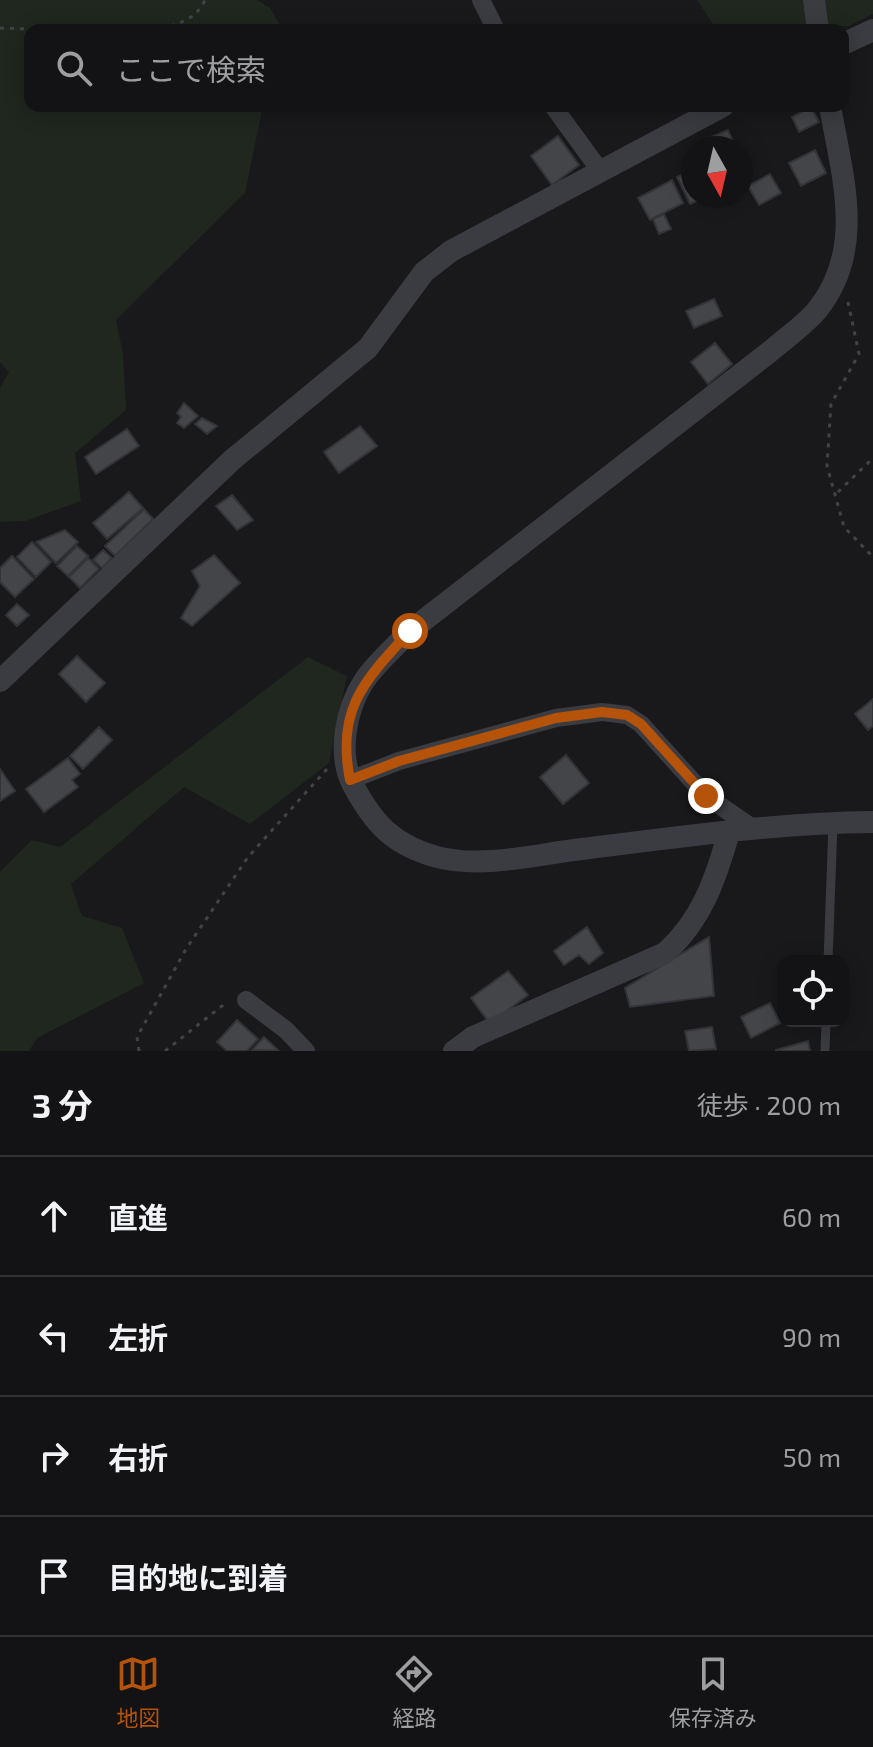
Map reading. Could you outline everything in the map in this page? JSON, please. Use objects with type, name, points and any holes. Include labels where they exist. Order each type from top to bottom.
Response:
[{"type":"street","points":[[481,0],[493,24]]},
{"type":"street","points":[[814,0],[817,24]]},
{"type":"street","points":[[849,41],[873,30]]},
{"type":"street","points":[[557,112],[601,172]]},
{"type":"street","points":[[0,681],[232,460],[368,348],[424,272],[451,251],[712,112]]},
{"type":"street","points":[[831,112],[848,232],[842,271],[817,310],[772,350],[410,631],[364,681],[345,725],[346,757],[350,780],[372,821],[403,844],[439,857],[481,861],[754,829],[873,822]]},
{"type":"street","points":[[350,780],[399,761],[541,722],[602,712],[627,715],[641,724],[706,796],[754,829]]},
{"type":"street","points":[[454,1051],[473,1037],[665,953],[682,938],[703,905],[729,832]]},
{"type":"street","points":[[246,1000],[286,1030],[306,1051]]},
{"type":"lane","points":[[828,955],[833,822]]},
{"type":"lane","points":[[825,1051],[826,1027]]},
{"type":"path","points":[[180,24],[199,12],[205,0]]},
{"type":"path","points":[[0,28],[24,29]]},
{"type":"path","points":[[842,271],[859,354],[831,404],[827,466],[844,527],[873,557]]},
{"type":"path","points":[[837,493],[873,458]]},
{"type":"path","points":[[139,1051],[137,1037],[186,949],[248,857],[337,758],[346,757]]},
{"type":"path","points":[[165,1051],[230,1000],[246,1000]]},
{"type":"shaded area","points":[[0,0],[257,0],[270,8],[279,24],[24,24],[24,112],[262,112],[245,193],[116,320],[123,354],[126,410],[75,453],[81,501],[25,521],[0,522],[0,388],[9,372],[0,362]]},
{"type":"shaded area","points":[[697,0],[873,0],[873,14],[849,26],[713,24]]},
{"type":"shaded area","points":[[308,657],[347,676],[329,763],[250,824],[184,787],[71,884],[82,916],[122,928],[144,983],[37,1038],[29,1051],[0,1051],[0,872],[32,840],[60,847]]},
{"type":"building","points":[[802,112],[814,112],[819,122],[799,132],[792,117]]},
{"type":"building","points":[[728,130],[731,136],[713,136]]},
{"type":"building","points":[[558,136],[579,165],[552,185],[531,156]]},
{"type":"building","points":[[815,150],[826,173],[801,186],[789,163]]},
{"type":"building","points":[[770,174],[781,193],[759,205],[753,195],[753,183]]},
{"type":"building","points":[[672,180],[681,204],[650,220],[638,198]]},
{"type":"building","points":[[664,214],[671,229],[659,234],[653,219]]},
{"type":"building","points":[[714,299],[722,316],[694,328],[686,311]]},
{"type":"building","points":[[715,343],[732,364],[708,384],[691,362]]},
{"type":"building","points":[[184,403],[198,416],[184,428],[177,423],[181,417],[177,413]]},
{"type":"building","points":[[202,418],[217,426],[207,434],[195,424]]},
{"type":"building","points":[[360,426],[377,446],[339,473],[324,452]]},
{"type":"building","points":[[127,429],[139,446],[96,474],[85,457]]},
{"type":"building","points":[[129,492],[143,508],[107,539],[93,523]]},
{"type":"building","points":[[232,495],[253,520],[237,530],[216,506]]},
{"type":"building","points":[[144,509],[153,519],[115,556],[105,546]]},
{"type":"building","points":[[65,530],[78,542],[56,563],[36,542]]},
{"type":"building","points":[[32,542],[51,562],[36,577],[17,557]]},
{"type":"building","points":[[77,546],[88,556],[68,576],[57,566]]},
{"type":"building","points":[[103,550],[112,558],[102,568],[93,560]]},
{"type":"building","points":[[214,555],[240,583],[192,626],[181,618],[200,586],[192,571]]},
{"type":"building","points":[[12,556],[34,579],[15,597],[0,582],[0,568]]},
{"type":"building","points":[[88,558],[99,569],[80,588],[69,577]]},
{"type":"building","points":[[17,604],[29,615],[17,626],[6,615]]},
{"type":"building","points":[[77,656],[105,683],[86,702],[59,674]]},
{"type":"building","points":[[873,699],[873,726],[868,730],[855,714]]},
{"type":"building","points":[[99,727],[112,740],[83,769],[70,756]]},
{"type":"building","points":[[566,755],[589,783],[563,804],[540,777]]},
{"type":"building","points":[[68,758],[80,774],[72,780],[78,787],[44,812],[26,789]]},
{"type":"building","points":[[0,769],[15,791],[0,801]]},
{"type":"building","points":[[587,927],[603,953],[589,964],[579,955],[564,965],[554,951]]},
{"type":"building","points":[[709,937],[714,996],[630,1007],[625,988]]},
{"type":"building","points":[[508,971],[528,995],[490,1024],[471,998]]},
{"type":"building","points":[[770,1003],[777,1025],[751,1038],[741,1017]]},
{"type":"building","points":[[237,1020],[258,1039],[247,1051],[227,1051],[217,1042]]},
{"type":"building","points":[[712,1027],[716,1049],[689,1051],[685,1031]]},
{"type":"building","points":[[264,1037],[279,1051],[252,1050]]},
{"type":"building","points":[[808,1041],[810,1051],[776,1051],[776,1050]]},
{"type":"route","points":[[410,631],[364,681],[345,725],[350,780],[399,761],[556,718],[602,712],[627,715],[641,724],[706,796]]}]
